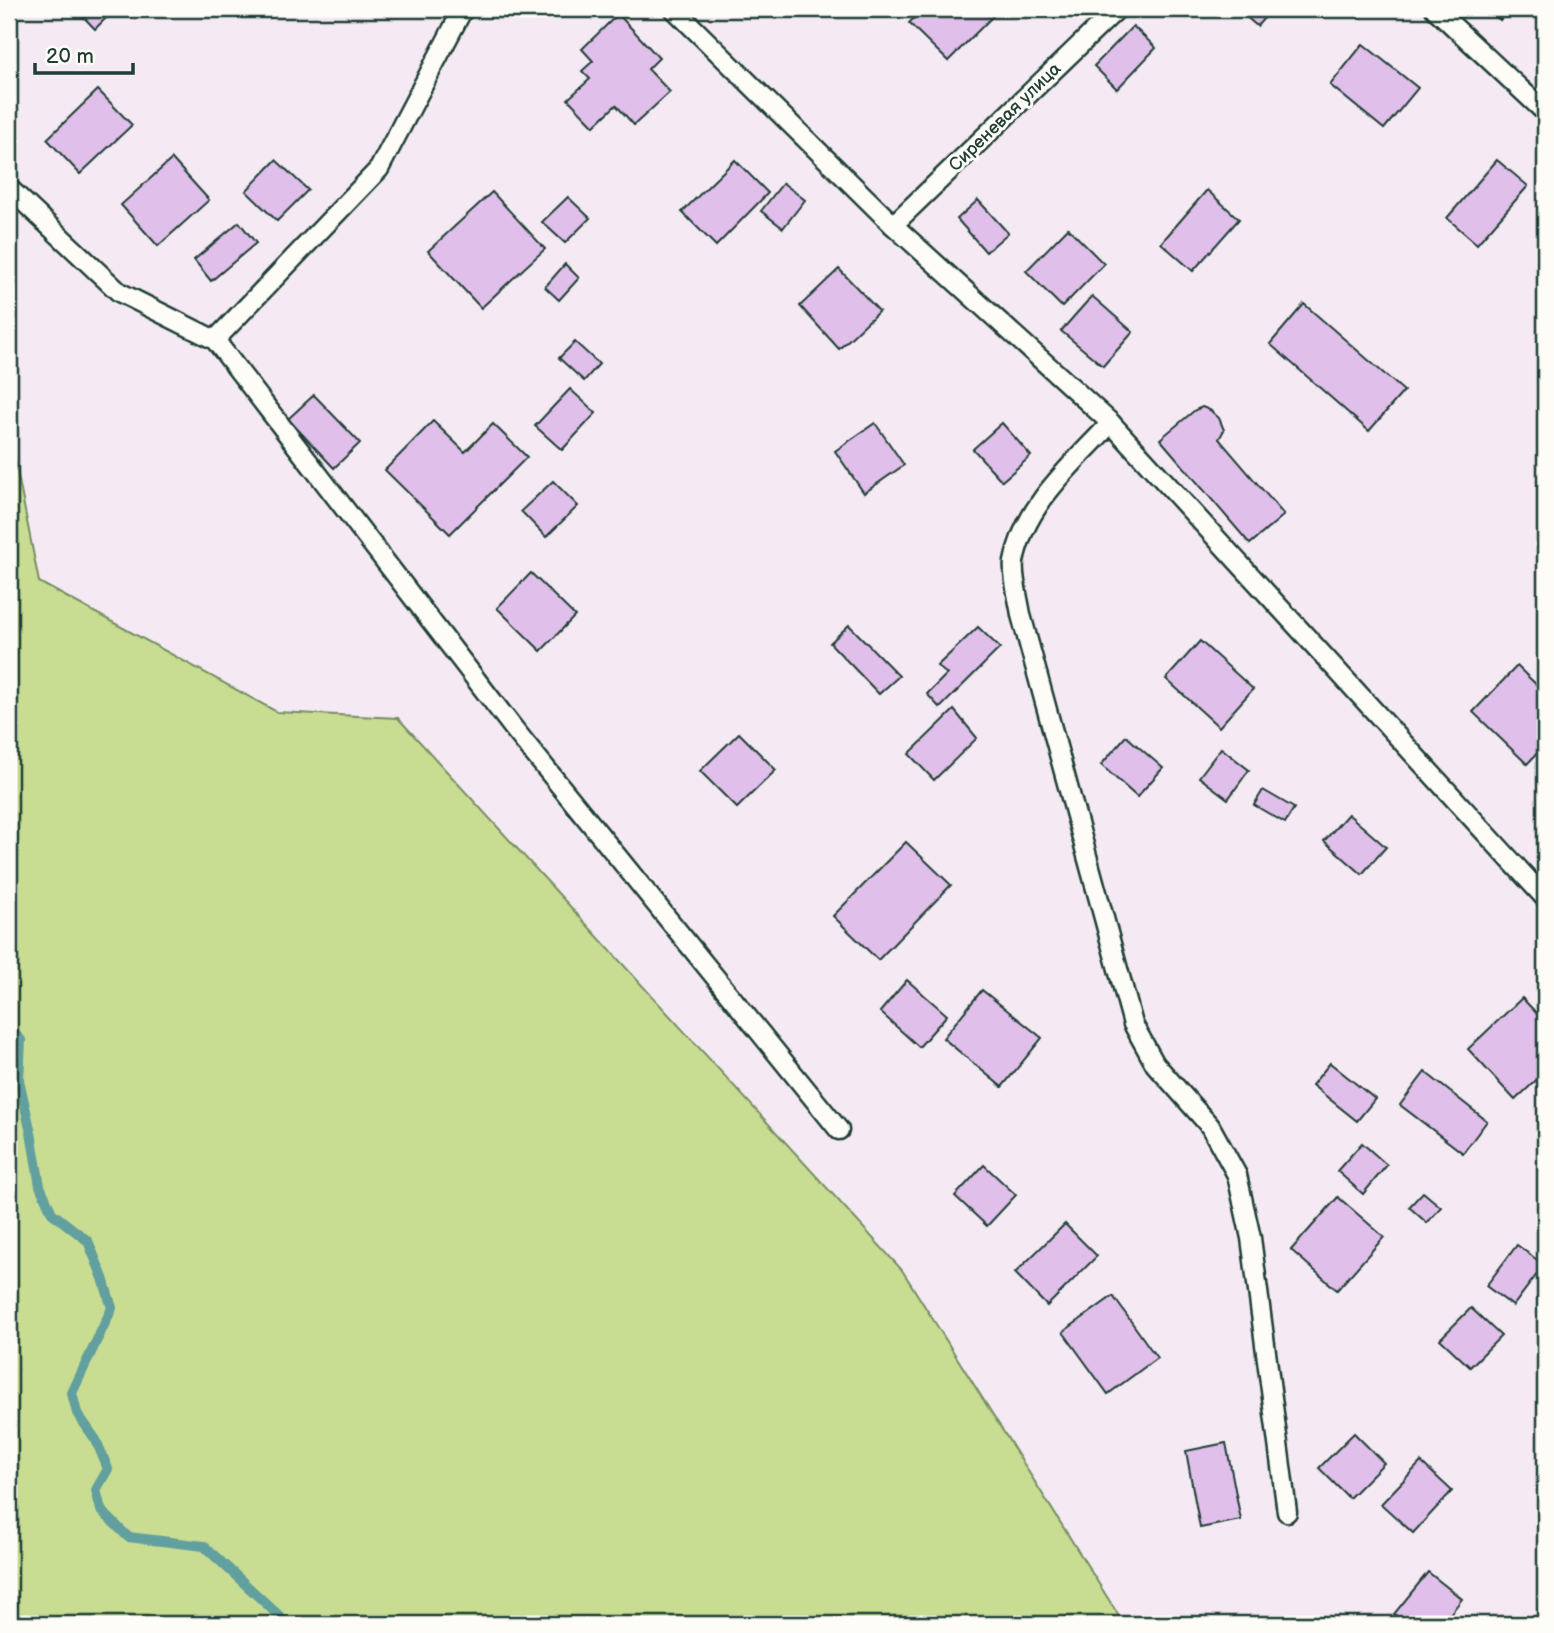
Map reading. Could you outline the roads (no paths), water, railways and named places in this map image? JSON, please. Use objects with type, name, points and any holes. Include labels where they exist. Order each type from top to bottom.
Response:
[{"type":"lane","points":[[215,340],[379,169],[463,9]]},
{"type":"lane","points":[[674,9],[894,225],[1111,423],[1545,898]]},
{"type":"lane","name":"Сиреневая улица","points":[[894,225],[1117,9]]},
{"type":"lane","points":[[1435,9],[1545,112]]},
{"type":"lane","points":[[9,188],[119,292],[215,340],[514,729],[839,1130]]},
{"type":"lane","points":[[1111,423],[1048,491],[1021,538],[1014,564],[1021,615],[1133,1024],[1155,1064],[1210,1126],[1237,1175],[1251,1238],[1287,1512]]},
{"type":"waterway","points":[[9,1028],[21,1040],[19,1080],[40,1186],[52,1213],[88,1241],[112,1308],[72,1393],[77,1413],[96,1440],[108,1469],[96,1490],[101,1510],[128,1537],[204,1546],[288,1624]]}]
